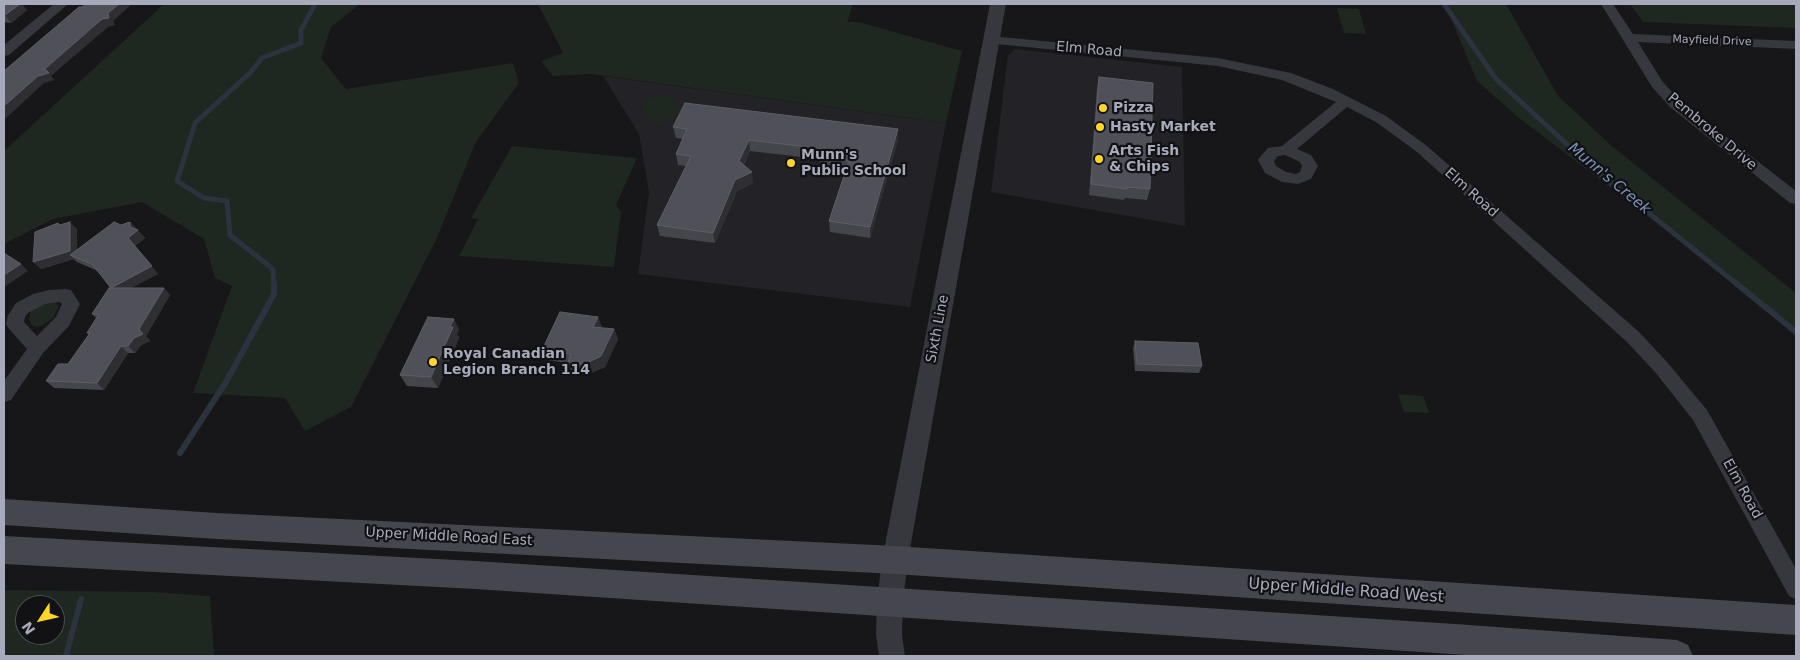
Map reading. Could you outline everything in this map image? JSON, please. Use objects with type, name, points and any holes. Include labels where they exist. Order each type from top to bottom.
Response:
[{"type":"main road","name":"Upper Middle Road East","points":[[4,512],[217,526],[895,560]]},
{"type":"main road","points":[[4,550],[475,575],[890,601],[1677,656]]},
{"type":"main road","name":"Upper Middle Road West","points":[[895,560],[1796,620]]},
{"type":"street","points":[[4,52],[62,4]]},
{"type":"street","name":"Sixth Line","points":[[892,656],[888,635],[895,560],[998,4]]},
{"type":"street","name":"Pembroke Drive","points":[[1607,4],[1657,84],[1675,104],[1796,199]]},
{"type":"street","name":"Mayfield Drive","points":[[1628,38],[1796,45]]},
{"type":"street","name":"Elm Road","points":[[991,40],[1218,62],[1286,76],[1346,101],[1381,119],[1422,149],[1644,349],[1700,415],[1796,589]]},
{"type":"street","points":[[1286,150],[1346,101]]},
{"type":"street","points":[[1772,181],[1796,182]]},
{"type":"street","points":[[4,395],[37,348]]},
{"type":"shaded area","points":[[164,4],[360,4],[331,27],[321,58],[346,89],[513,63],[519,83],[476,142],[436,240],[351,407],[305,431],[285,398],[193,393],[232,286],[215,278],[204,239],[142,202],[53,219],[4,244],[4,151]]},
{"type":"shaded area","points":[[538,4],[853,4],[847,22],[859,22],[962,51],[946,123],[591,74],[553,76],[541,61],[563,53]]},
{"type":"shaded area","points":[[1445,4],[1506,4],[1558,96],[1612,146],[1796,293],[1796,333],[1711,264],[1519,118],[1477,81]]},
{"type":"shaded area","points":[[1630,4],[1796,4],[1796,28],[1643,22]]},
{"type":"shaded area","points":[[1337,8],[1359,9],[1366,34],[1344,33]]},
{"type":"shaded area","points":[[1015,49],[1182,67],[1185,226],[991,192],[1008,55]]},
{"type":"shaded area","name":"Munn's Public School","points":[[603,76],[946,123],[910,307],[638,274],[649,192],[639,134]]},
{"type":"shaded area","points":[[657,96],[677,96],[673,99],[682,112],[656,126],[642,108],[643,101]]},
{"type":"shaded area","points":[[512,146],[637,158],[616,205],[621,212],[614,267],[459,256],[478,219],[471,218]]},
{"type":"shaded area","points":[[52,302],[59,306],[53,318],[42,326],[35,327],[31,324],[29,319],[31,310],[37,306]]},
{"type":"shaded area","points":[[1398,394],[1423,396],[1429,413],[1404,412]]},
{"type":"shaded area","points":[[4,590],[154,592],[210,596],[214,656],[4,656]]},
{"type":"building","points":[[4,4],[20,4],[4,15]]},
{"type":"building","points":[[86,4],[119,4],[108,13],[109,18],[102,19],[45,69],[49,73],[38,76],[4,106],[4,71],[79,7]]},
{"type":"building","points":[[1099,77],[1153,83],[1150,189],[1127,187],[1127,189],[1091,184]]},
{"type":"building","points":[[685,103],[898,129],[870,227],[829,221],[849,161],[820,158],[824,149],[749,140],[739,161],[752,172],[735,180],[713,233],[657,225],[691,156],[676,154],[687,129],[673,127]]},
{"type":"building","points":[[70,222],[70,251],[33,262],[35,232],[58,223],[60,225]]},
{"type":"building","points":[[114,222],[121,225],[130,222],[130,227],[138,230],[128,238],[152,266],[111,288],[92,264],[70,255]]},
{"type":"building","points":[[4,253],[21,264],[4,275]]},
{"type":"building","points":[[109,288],[164,288],[139,329],[143,334],[134,338],[128,346],[121,346],[97,383],[46,381],[58,364],[68,364],[90,333],[87,333],[99,314],[92,314]]},
{"type":"building","points":[[560,312],[598,317],[593,327],[614,329],[601,356],[585,364],[568,362],[571,354],[542,350]]},
{"type":"building","points":[[428,317],[454,319],[450,327],[453,327],[431,377],[400,375]]},
{"type":"building","points":[[1135,341],[1198,343],[1202,366],[1137,364]]},
{"type":"waterway","points":[[274,285],[273,269],[230,235],[227,201],[204,198],[177,181],[195,123],[250,73],[262,58],[301,43],[301,30],[315,4]]},
{"type":"waterway","name":"Munn's Creek","points":[[1444,4],[1496,79],[1594,169],[1738,285]]},
{"type":"waterway","name":"Munn's Creek","points":[[1737,284],[1796,332]]},
{"type":"waterway","points":[[180,453],[226,382],[274,294],[274,285]]},
{"type":"waterway","points":[[66,656],[81,599]]},
{"type":"place","name":"Pizza","points":[[1103,108]]},
{"type":"place","name":"Hasty Market","points":[[1100,127]]},
{"type":"place","name":"Arts Fish & Chips","points":[[1099,159]]},
{"type":"place","name":"Munn's Public School","points":[[791,163]]},
{"type":"place","name":"Royal Canadian Legion Branch 114","points":[[433,362]]}]
